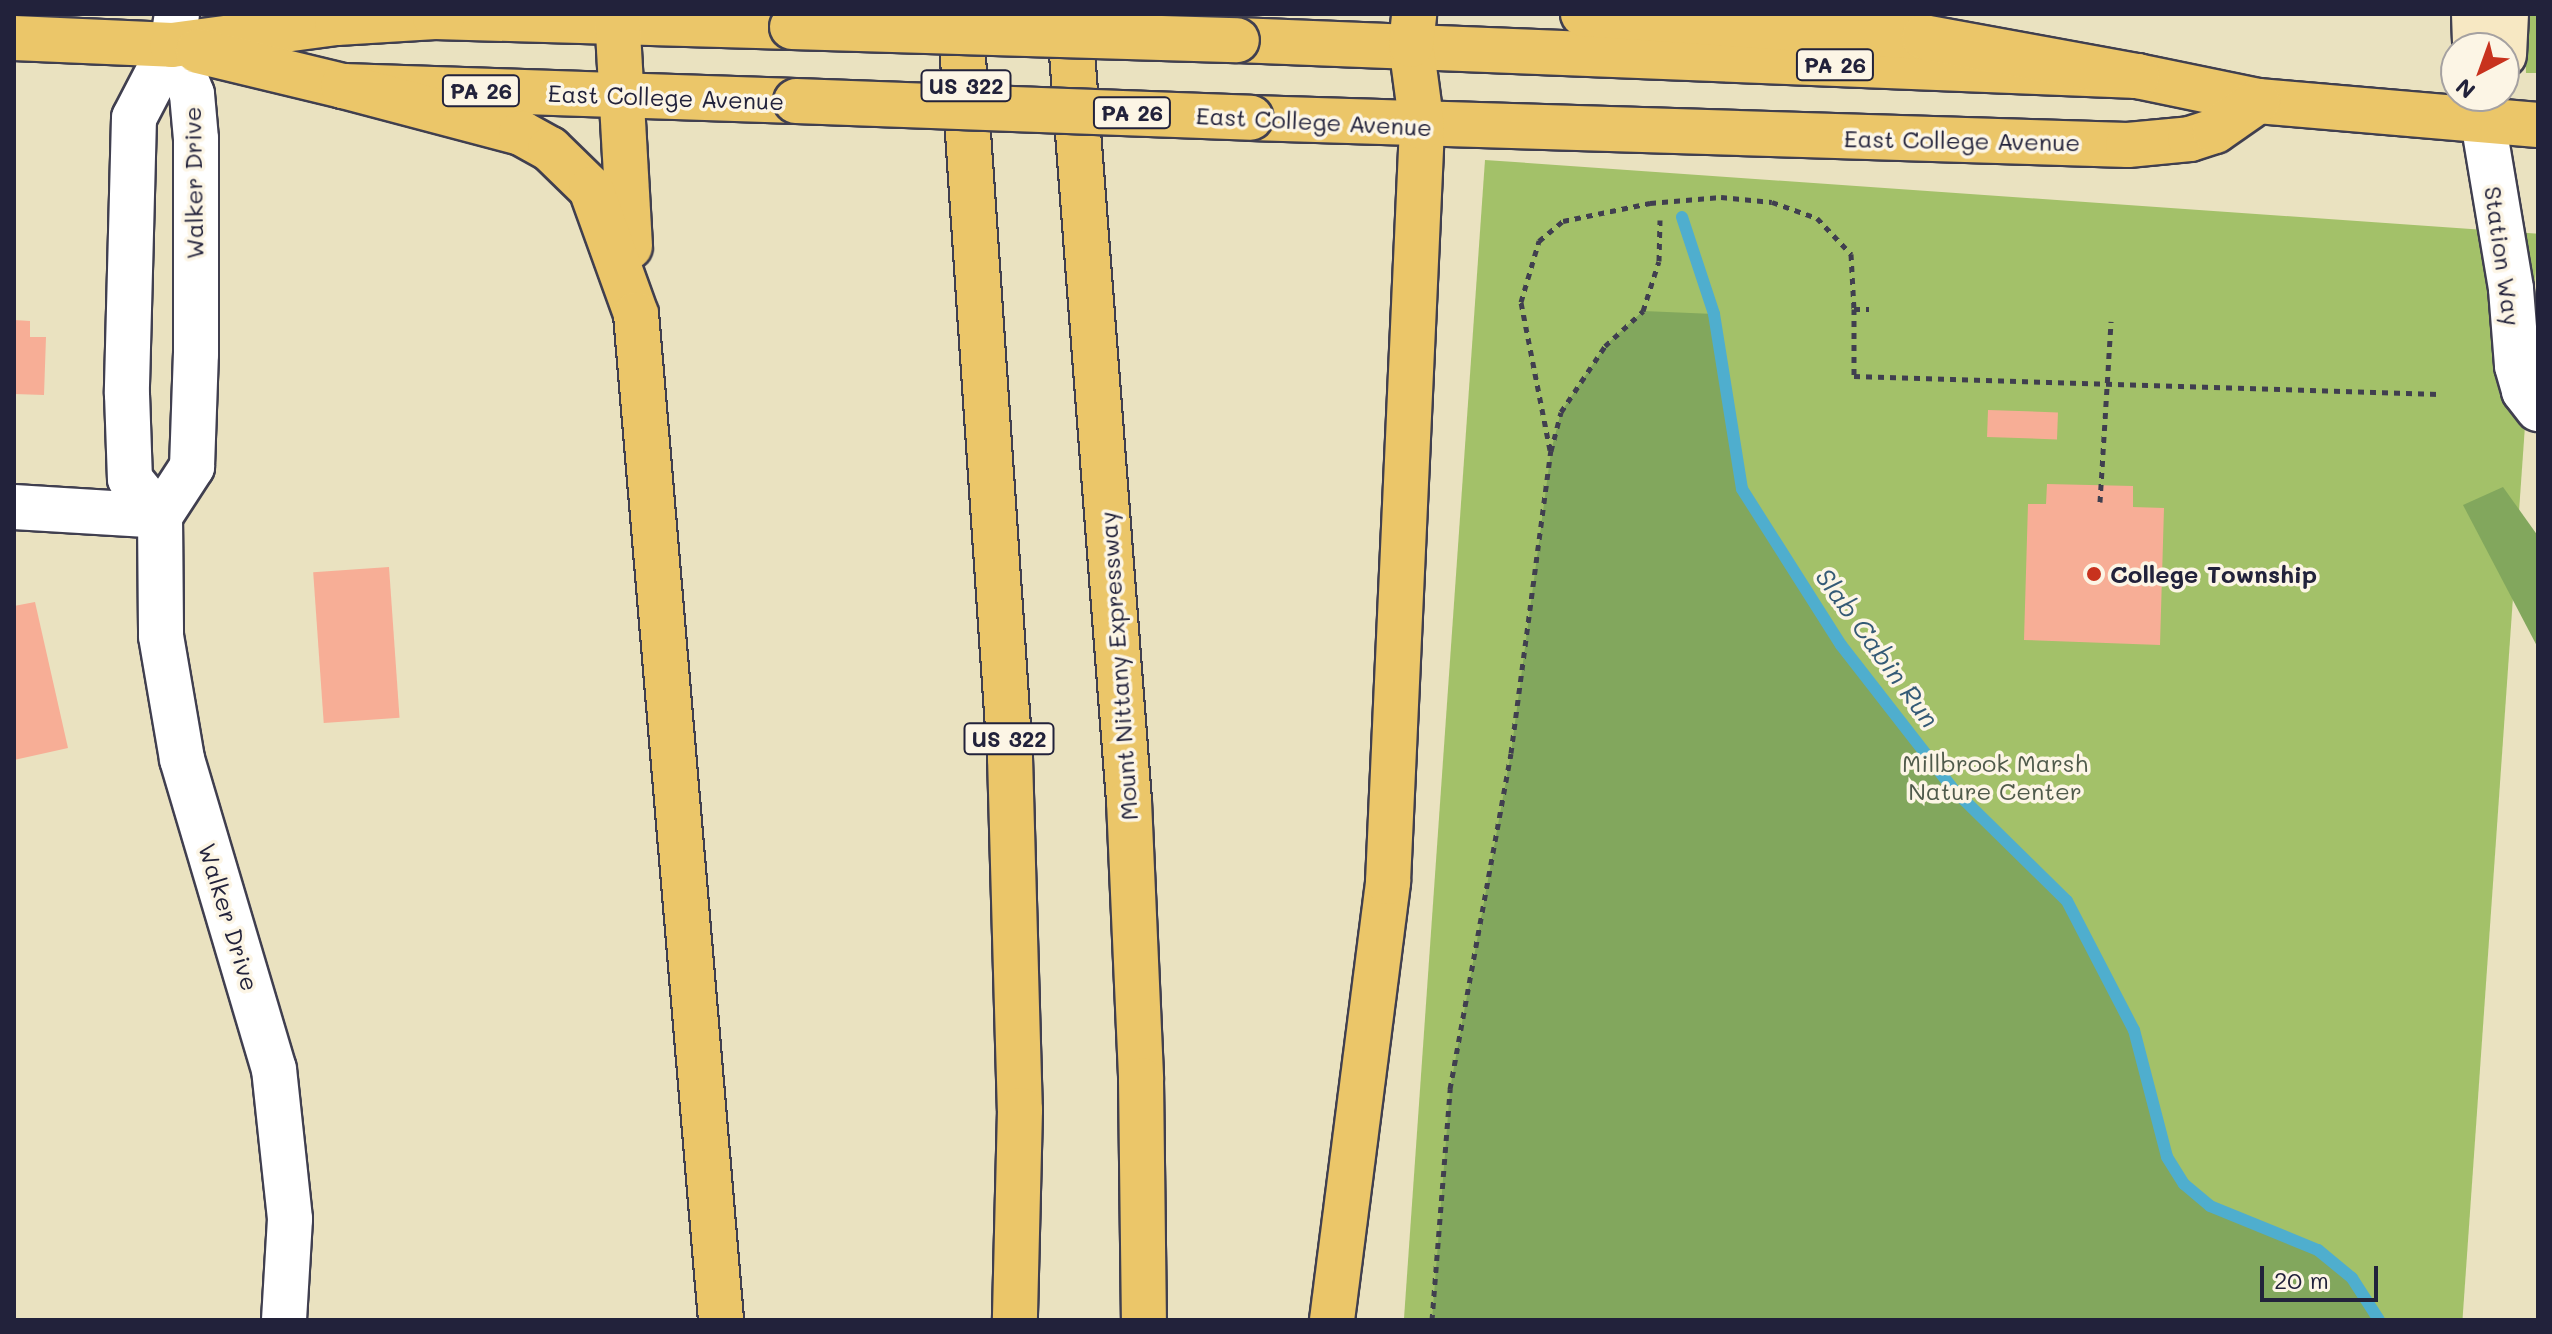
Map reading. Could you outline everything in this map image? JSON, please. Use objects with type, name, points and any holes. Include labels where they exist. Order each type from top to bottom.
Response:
[{"type":"main road","name":"US 322","points":[[960,14],[1010,757],[1020,1110],[1015,1320]]},
{"type":"main road","name":"Mount Nittany Expressway","points":[[1069,14],[1129,801],[1142,1093],[1144,1320]]},
{"type":"main road","points":[[1583,14],[1924,37],[2137,76]]},
{"type":"main road","name":"East College Avenue","points":[[14,38],[439,16],[617,17],[792,27],[1237,40],[1412,29],[2137,76],[2258,101],[2440,103]]},
{"type":"main road","points":[[617,17],[618,97],[721,1320]]},
{"type":"main road","points":[[1332,1320],[1388,882],[1422,127],[1412,29]]},
{"type":"main road","name":"East College Avenue","points":[[174,30],[343,86],[1251,118],[1422,127],[2128,145],[2190,139],[2215,131],[2258,101]]},
{"type":"main road","points":[[343,86],[482,121],[550,149],[591,189],[636,314]]},
{"type":"main road","name":"East College Avenue","points":[[2505,112],[2538,125]]},
{"type":"street","name":"Walker Drive","points":[[160,516],[130,479],[127,394],[134,118],[174,30]]},
{"type":"street","name":"Walker Drive","points":[[174,30],[192,94],[196,139],[196,354],[192,467],[160,516],[161,636],[182,759],[274,1069],[290,1219],[284,1320]]},
{"type":"street","name":"Station Way","points":[[2486,112],[2531,400]]},
{"type":"street","points":[[14,507],[160,516]]},
{"type":"path","points":[[1551,451],[1521,302],[1539,241],[1563,221],[1664,202],[1721,197],[1772,202],[1817,218],[1851,254],[1854,376],[2108,380],[2439,394]]},
{"type":"path","points":[[1432,1320],[1450,1089],[1511,753],[1551,451],[1561,412],[1605,346],[1643,311],[1659,261],[1660,220]]},
{"type":"path","points":[[1854,309],[1869,309]]},
{"type":"path","points":[[2100,502],[2111,321]]},
{"type":"green space","points":[[2524,14],[2538,14],[2538,73],[2526,73]]},
{"type":"green space","name":"Millbrook Marsh Nature Center","points":[[1485,160],[2538,234],[2462,1320],[1404,1319]]},
{"type":"green space","points":[[1643,311],[1714,314],[1742,489],[1841,645],[1954,790],[2067,901],[2134,1030],[2167,1157],[2184,1184],[2210,1206],[2318,1250],[2352,1278],[2379,1320],[1432,1320],[1450,1089],[1511,753],[1551,451],[1561,412],[1605,346]]},
{"type":"green space","points":[[2503,487],[2538,536],[2538,648],[2463,505]]},
{"type":"building","points":[[14,320],[30,321],[30,337],[46,337],[44,395],[14,394]]},
{"type":"building","points":[[1988,410],[2058,412],[2057,439],[1987,437]]},
{"type":"building","name":"College Township","points":[[2047,484],[2133,486],[2133,507],[2164,508],[2160,645],[2024,640],[2028,504],[2046,504]]},
{"type":"building","points":[[389,567],[400,718],[324,723],[313,572]]},
{"type":"building","points":[[35,602],[68,748],[14,760],[14,606]]},
{"type":"waterway","name":"Slab Cabin Run","points":[[1682,217],[1714,314],[1742,489],[1841,645],[1954,790],[2067,901],[2134,1030],[2167,1157],[2184,1184],[2210,1206],[2318,1250],[2352,1278],[2379,1320]]},
{"type":"place","name":"College Township","points":[[2094,574]]}]
